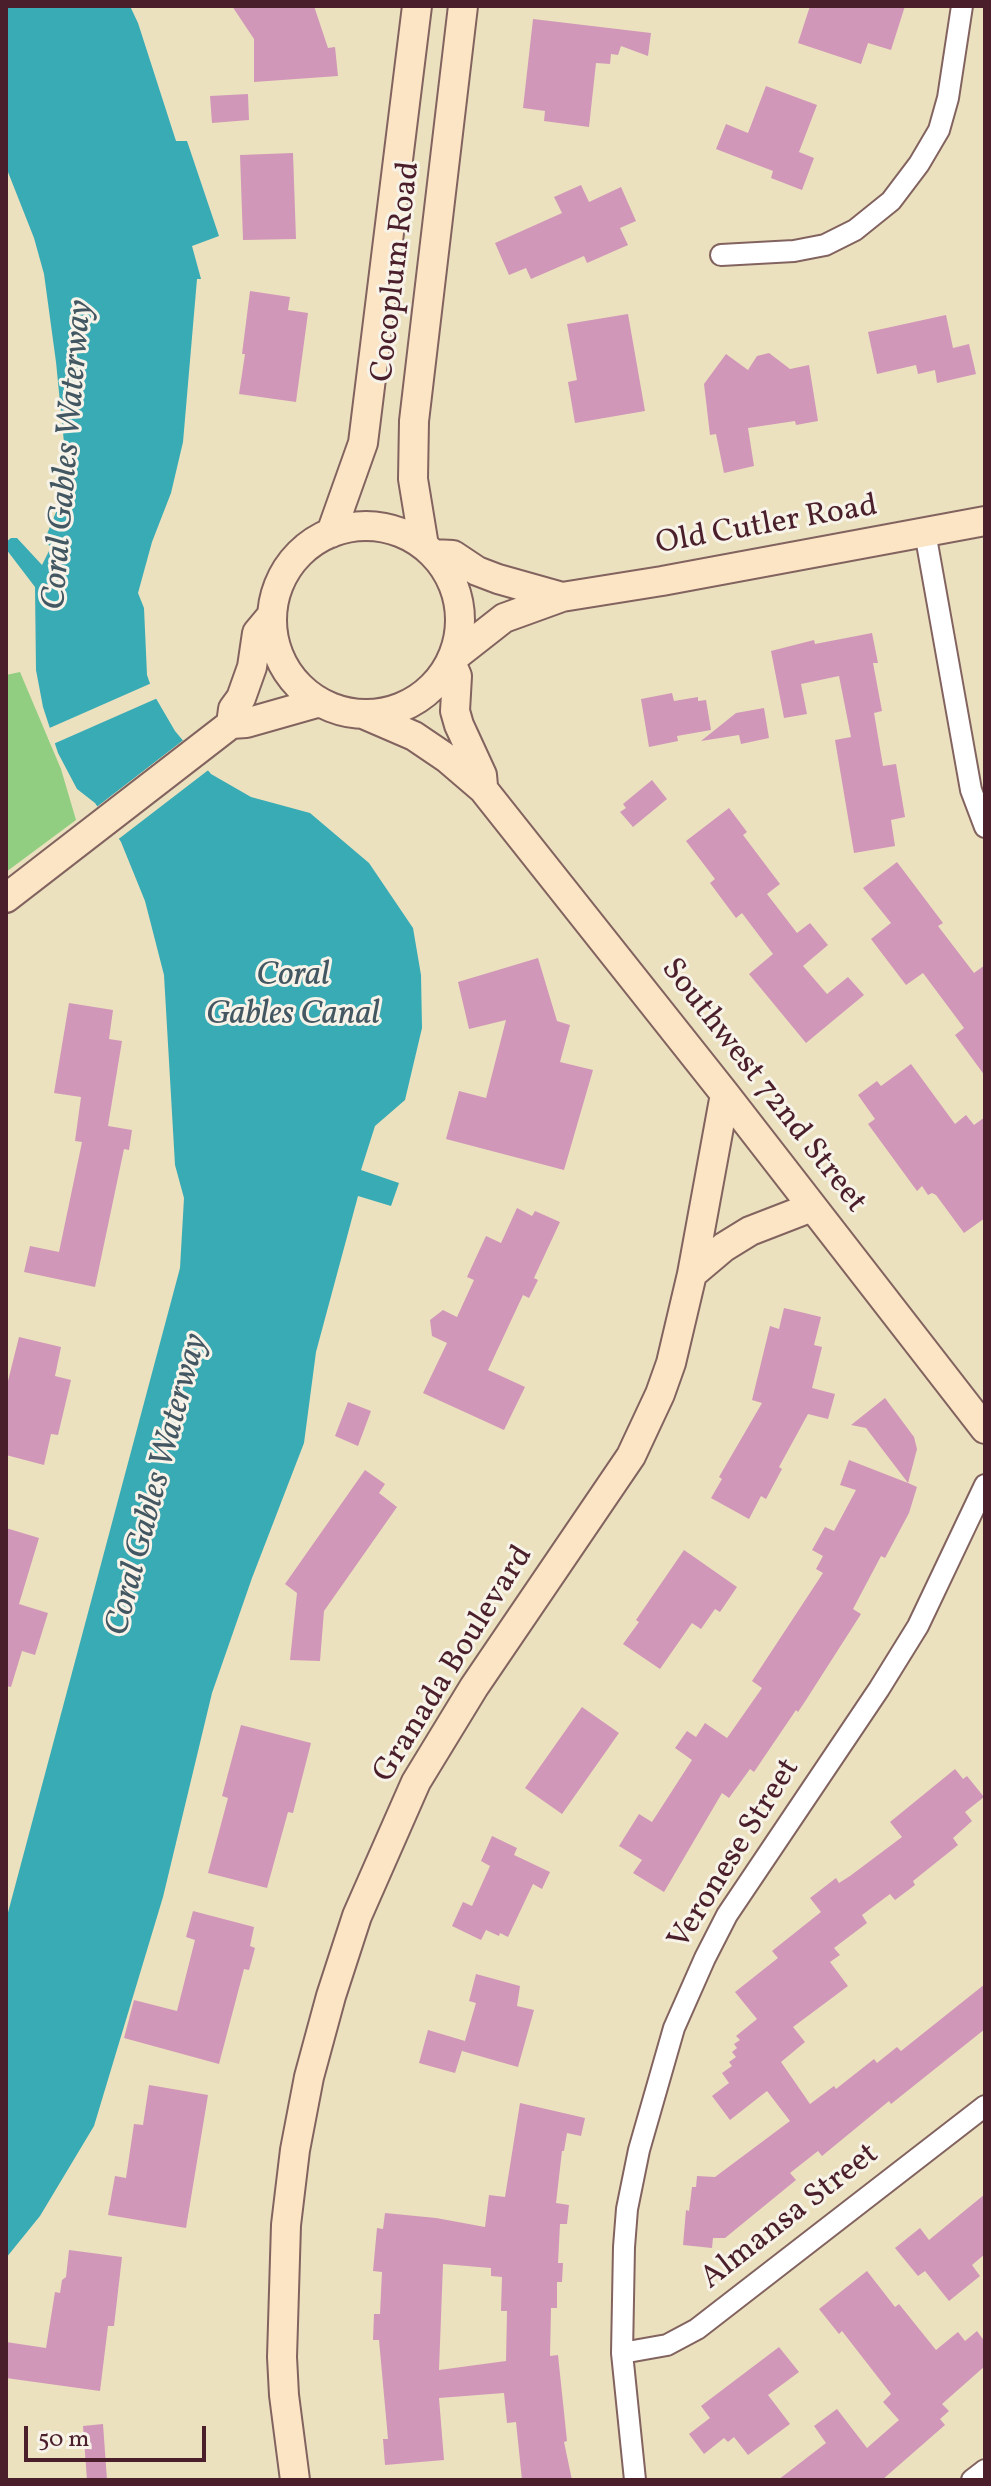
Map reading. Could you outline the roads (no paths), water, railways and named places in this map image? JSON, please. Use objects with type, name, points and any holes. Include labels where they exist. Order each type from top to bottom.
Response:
[{"type":"main road","name":"Cocoplum Road","points":[[331,533],[363,443],[417,6]]},
{"type":"main road","name":"Cocoplum Road","points":[[429,550],[413,479],[413,439],[463,6]]},
{"type":"main road","name":"Old Cutler Road","points":[[452,660],[504,618],[562,597],[985,521]]},
{"type":"main road","points":[[362,526],[382,527],[401,533],[429,550],[446,570],[460,607],[459,637],[452,660],[441,678],[420,698],[393,711],[363,714],[334,708],[308,694],[287,671],[276,644],[272,615],[275,595],[293,560],[307,546],[331,533],[362,526]]},
{"type":"main road","name":"Old Cutler Road","points":[[429,550],[453,555],[477,571],[498,579],[562,597]]},
{"type":"main road","points":[[231,724],[233,709],[241,698],[252,667],[257,633],[272,615]]},
{"type":"main road","name":"Southwest 72nd Street","points":[[452,660],[457,676],[455,711],[482,775],[483,789]]},
{"type":"main road","points":[[6,898],[231,724],[246,723],[320,702]]},
{"type":"main road","name":"Southwest 72nd Street","points":[[363,714],[422,741],[483,789],[985,1429]]},
{"type":"main road","name":"Granada Boulevard","points":[[295,2480],[283,2370],[286,2225],[295,2150],[309,2077],[357,1916],[416,1782],[631,1456],[671,1363],[692,1274],[725,1094]]},
{"type":"main road","points":[[692,1274],[724,1247],[750,1231],[812,1207]]},
{"type":"street","points":[[721,255],[794,251],[825,245],[855,230],[891,201],[919,164],[939,130],[948,98],[962,6]]},
{"type":"street","points":[[925,532],[971,790],[985,827]]},
{"type":"street","name":"Veronese Street","points":[[635,2480],[622,2353],[621,2284],[627,2209],[645,2124],[674,2028],[727,1915],[918,1626],[985,1485]]},
{"type":"street","name":"Almansa Street","points":[[622,2353],[653,2349],[697,2329],[985,2106]]},
{"type":"street","points":[[972,2480],[985,2470]]},
{"type":"water","name":"Coral Gables Canal","points":[[6,6],[130,6],[176,141],[187,141],[219,236],[192,246],[201,279],[197,279],[183,442],[171,493],[152,542],[138,593],[144,608],[147,675],[154,695],[175,731],[211,774],[251,797],[310,813],[369,863],[413,928],[421,975],[422,1028],[405,1100],[375,1126],[361,1170],[399,1183],[391,1206],[358,1196],[316,1352],[304,1443],[212,1693],[163,1897],[94,2126],[40,2216],[6,2258],[6,1920],[180,1268],[184,1198],[175,1165],[164,975],[145,901],[121,842],[95,803],[77,789],[58,753],[43,707],[36,670],[35,587],[6,549],[6,542],[17,538],[42,565],[51,547],[46,543],[47,534],[68,483],[44,274],[34,238],[6,167]]},
{"type":"water label","name":"Coral Gables Waterway","points":[[70,455]]},
{"type":"water label","name":"Coral Gables Waterway","points":[[159,1485]]}]
